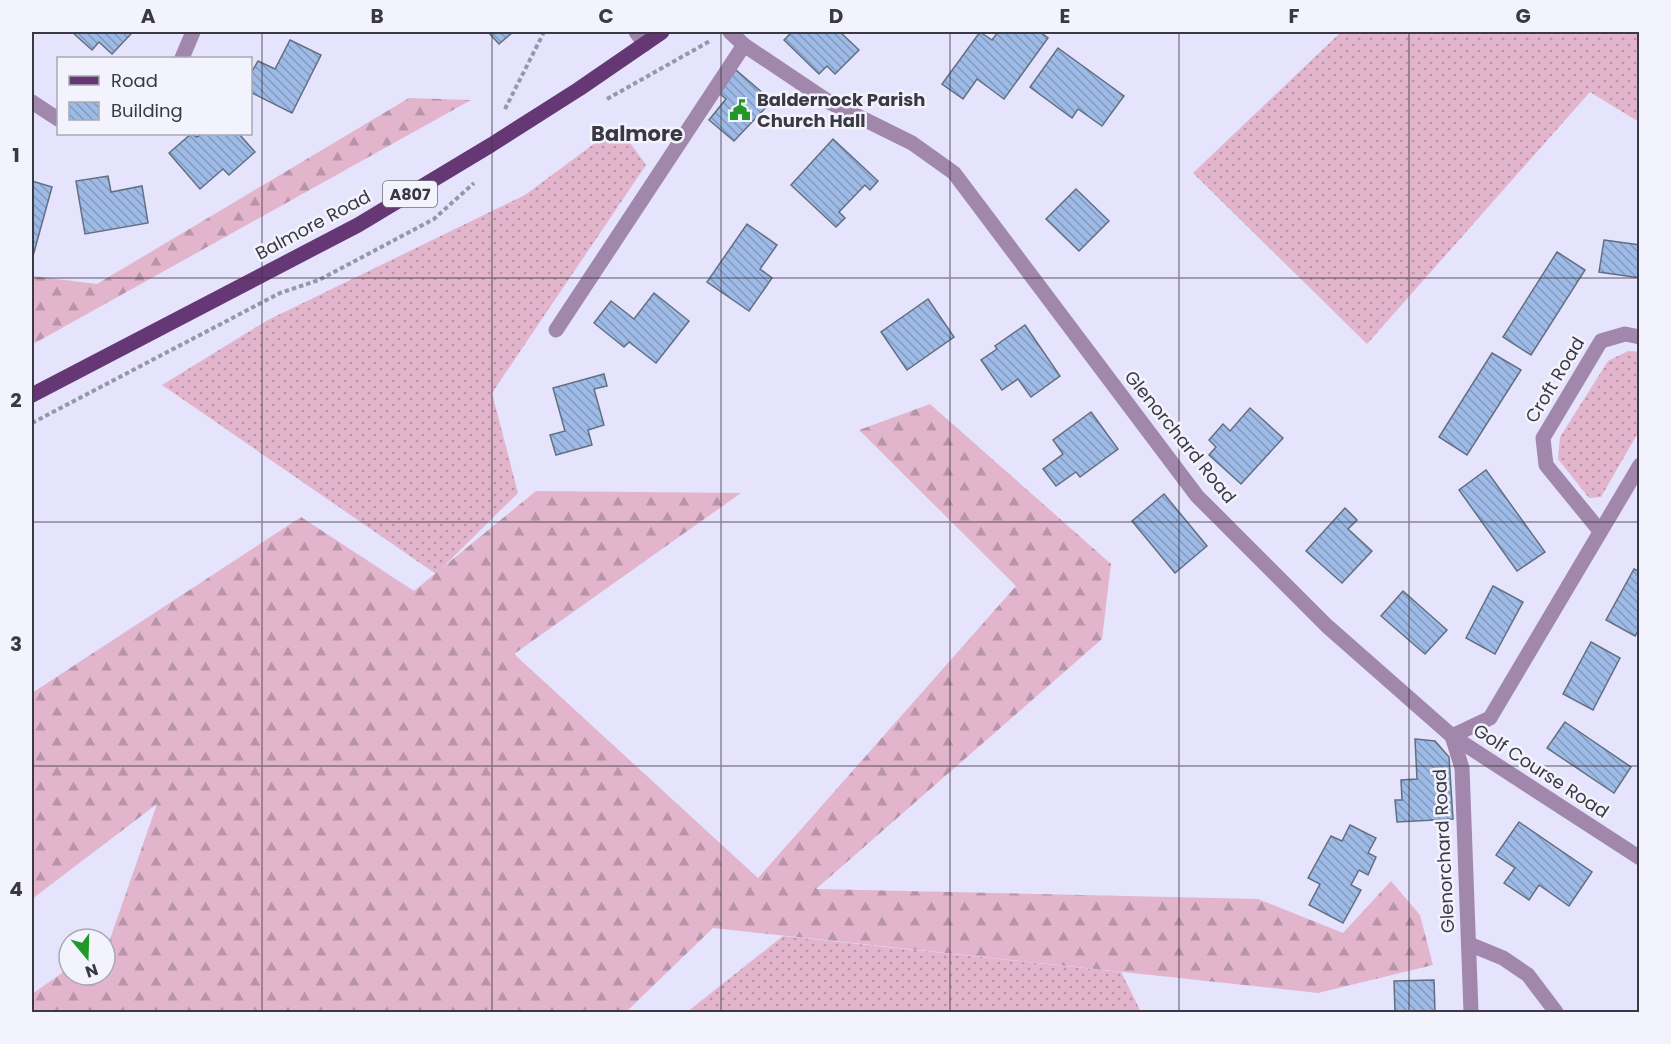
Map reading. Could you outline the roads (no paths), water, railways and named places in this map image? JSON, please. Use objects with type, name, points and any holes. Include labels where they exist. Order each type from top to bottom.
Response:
[{"type":"main road","name":"Balmore Road","points":[[32,395],[358,225],[491,145],[641,38],[662,32]]},
{"type":"street","points":[[182,57],[193,32]]},
{"type":"street","name":"Glenorchard Road","points":[[730,32],[744,45],[829,102],[912,143],[954,173],[1197,496],[1327,626],[1452,736],[1462,768],[1471,1012]]},
{"type":"street","points":[[556,330],[744,45]]},
{"type":"street","points":[[32,102],[57,118]]},
{"type":"street","name":"Croft Road","points":[[1600,531],[1546,465],[1543,438],[1601,341],[1625,334],[1640,337]]},
{"type":"street","points":[[1452,736],[1491,718],[1640,465]]},
{"type":"street","name":"Golf Course Road","points":[[1452,736],[1640,858]]},
{"type":"street","points":[[1468,944],[1503,958],[1528,975],[1556,1012]]},
{"type":"place","name":"Baldernock Parish Church Hall","points":[[740,110]]},
{"type":"district","name":"Balmore","points":[[637,134]]}]
